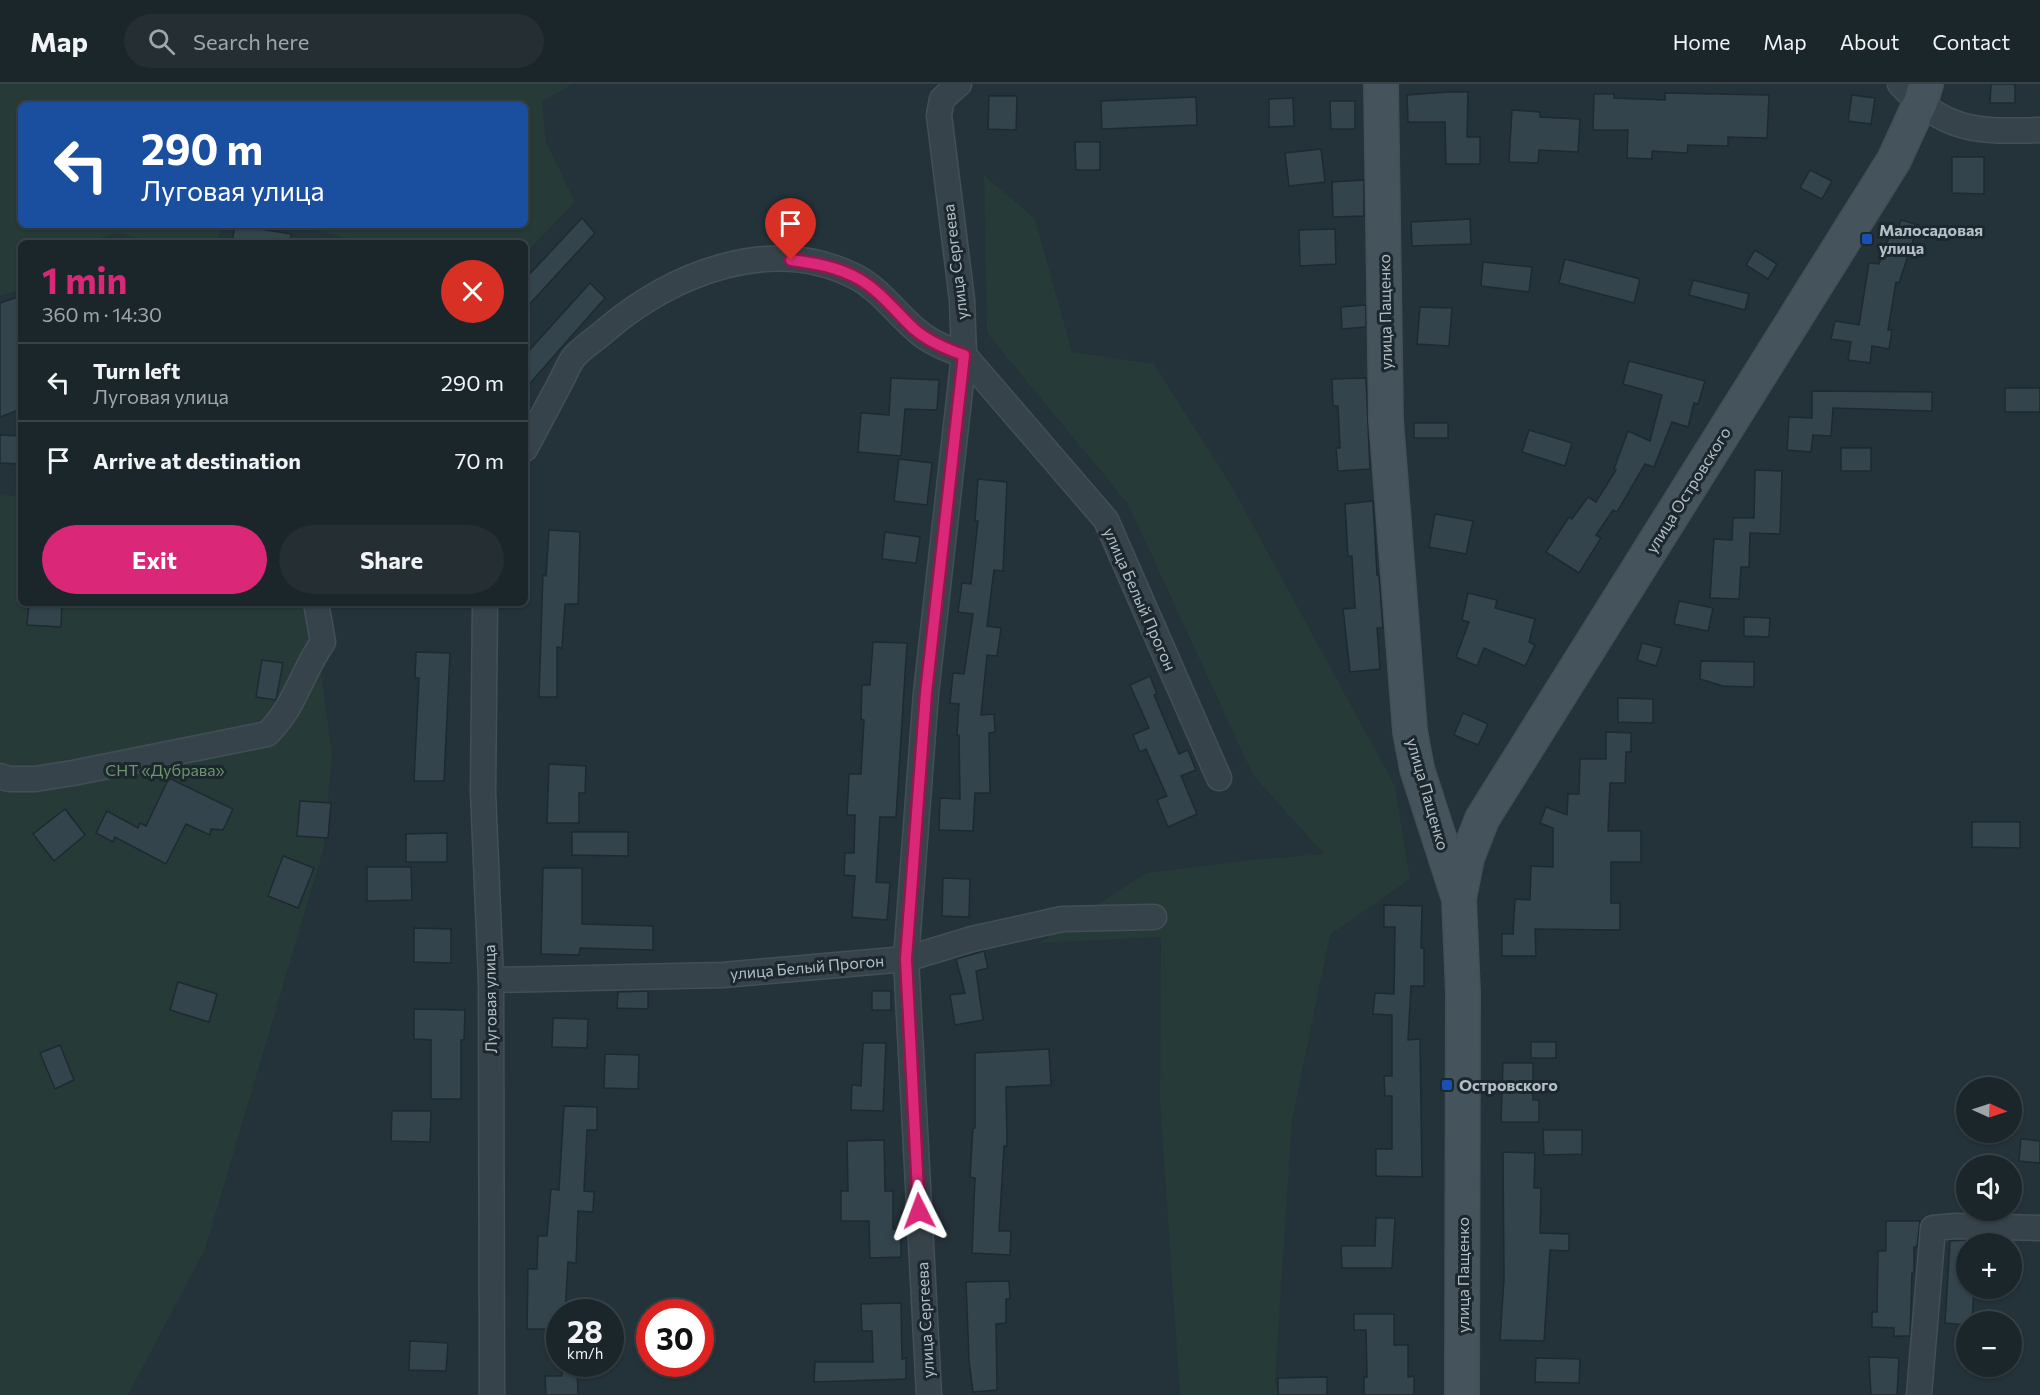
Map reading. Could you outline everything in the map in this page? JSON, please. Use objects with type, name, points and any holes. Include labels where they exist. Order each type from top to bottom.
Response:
[{"type":"street","name":"улица Пащенко","points":[[1381,84],[1386,420],[1410,731],[1417,769],[1459,899],[1463,993],[1462,1395]]},
{"type":"street","name":"улица Сергеева","points":[[929,1395],[906,959],[926,693],[964,355],[962,300],[939,115],[951,91]]},
{"type":"street","name":"улица Островского","points":[[1459,899],[1467,858],[1482,819],[1894,160],[1915,91]]},
{"type":"street","points":[[1915,91],[1960,127],[1993,131],[2040,130]]},
{"type":"street","points":[[528,443],[574,357],[627,312],[678,281],[716,267],[779,260],[825,265],[859,279],[891,305],[915,330],[948,350],[964,355]]},
{"type":"street","name":"улица Белый Прогон","points":[[964,355],[1106,520],[1219,778]]},
{"type":"street","points":[[0,776],[9,779],[35,779],[267,734],[283,719],[295,697],[306,667],[322,642],[316,606]]},
{"type":"street","name":"Луговая улица","points":[[484,606],[483,792],[491,980],[492,1395]]},
{"type":"street","name":"улица Белый Прогон","points":[[491,980],[723,975],[906,959],[972,939],[1062,919],[1154,916]]},
{"type":"street","points":[[1919,1395],[1933,1228],[1956,1226],[2040,1228]]},
{"type":"green space","points":[[0,84],[572,84],[542,102],[546,142],[575,202],[528,251],[528,240],[351,240],[306,228],[528,228],[528,102],[18,102],[18,228],[223,228],[217,240],[147,240],[117,233],[92,240],[18,240],[18,290],[0,296]]},
{"type":"green space","points":[[984,175],[1035,219],[1072,352],[1154,364],[1231,485],[1395,786],[1410,879],[1330,935],[1292,1120],[1275,1381],[1279,1395],[1180,1395],[1160,1102],[1161,937],[1039,943],[1146,873],[1324,854],[1253,775],[1128,504],[987,333]]},
{"type":"green space","name":"СНТ «Дубрава»","points":[[0,496],[18,496],[18,606],[312,606],[332,755],[324,847],[205,1249],[128,1395],[0,1395]]},
{"type":"building","points":[[1991,84],[2015,84],[2015,103],[1990,103]]},
{"type":"building","points":[[1468,92],[1467,137],[1480,137],[1480,164],[1446,164],[1445,122],[1408,122],[1407,95]]},
{"type":"building","points":[[1665,93],[1769,95],[1767,138],[1728,137],[1728,146],[1688,145],[1687,153],[1652,151],[1652,159],[1627,158],[1628,130],[1593,130],[1594,94],[1614,94],[1614,98],[1665,100]]},
{"type":"building","points":[[1852,95],[1875,98],[1871,124],[1848,121]]},
{"type":"building","points":[[989,96],[1017,96],[1016,130],[988,129]]},
{"type":"building","points":[[1196,97],[1197,125],[1102,129],[1101,101]]},
{"type":"building","points":[[1293,98],[1294,126],[1269,127],[1269,99]]},
{"type":"building","points":[[1330,101],[1355,101],[1355,129],[1331,129]]},
{"type":"building","points":[[1512,110],[1540,112],[1540,117],[1580,119],[1578,152],[1539,150],[1538,163],[1509,162]]},
{"type":"building","points":[[1075,142],[1100,142],[1100,170],[1076,170]]},
{"type":"building","points":[[1321,149],[1325,182],[1289,186],[1285,153]]},
{"type":"building","points":[[1952,157],[1984,157],[1984,194],[1952,193]]},
{"type":"building","points":[[1810,170],[1832,181],[1822,199],[1800,188]]},
{"type":"building","points":[[1364,180],[1364,216],[1333,217],[1332,182]]},
{"type":"building","points":[[582,218],[595,233],[528,306],[528,276]]},
{"type":"building","points":[[1470,219],[1471,244],[1412,246],[1411,222]]},
{"type":"building","points":[[1901,220],[1918,225],[1899,283],[1896,282],[1888,330],[1892,330],[1889,349],[1872,346],[1870,363],[1848,360],[1851,342],[1831,339],[1835,321],[1859,325],[1869,263],[1879,264],[1890,235],[1895,237]]},
{"type":"building","points":[[234,228],[254,228],[291,234],[290,240],[232,240]]},
{"type":"building","points":[[1335,229],[1336,264],[1300,266],[1299,230]]},
{"type":"building","points":[[1755,250],[1777,264],[1768,279],[1746,265]]},
{"type":"building","points":[[1565,259],[1640,279],[1634,303],[1559,283]]},
{"type":"building","points":[[1483,262],[1532,267],[1529,292],[1481,286]]},
{"type":"building","points":[[1693,280],[1749,294],[1745,310],[1689,295]]},
{"type":"building","points":[[590,283],[605,298],[528,386],[528,352]]},
{"type":"building","points":[[18,297],[18,410],[0,417],[0,303]]},
{"type":"building","points":[[1366,305],[1366,327],[1342,329],[1341,307]]},
{"type":"building","points":[[1420,307],[1452,308],[1449,346],[1417,344]]},
{"type":"building","points":[[1629,361],[1705,381],[1698,404],[1694,403],[1688,427],[1672,422],[1654,467],[1645,464],[1617,512],[1613,510],[1596,535],[1601,538],[1579,573],[1546,552],[1569,517],[1572,519],[1588,497],[1596,502],[1616,470],[1614,469],[1628,431],[1650,441],[1662,395],[1623,384]]},
{"type":"building","points":[[891,378],[939,380],[937,410],[905,409],[901,456],[858,452],[861,413],[889,415]]},
{"type":"building","points":[[1366,378],[1370,469],[1338,471],[1336,448],[1340,448],[1338,406],[1333,406],[1332,379]]},
{"type":"building","points":[[2005,388],[2040,388],[2040,412],[2005,412]]},
{"type":"building","points":[[1812,391],[1932,392],[1932,411],[1833,408],[1831,436],[1813,435],[1811,452],[1787,450],[1789,417],[1812,418]]},
{"type":"building","points":[[1414,423],[1448,423],[1448,438],[1414,438]]},
{"type":"building","points":[[1529,430],[1572,443],[1565,466],[1522,452]]},
{"type":"building","points":[[0,435],[18,436],[18,464],[0,463]]},
{"type":"building","points":[[1841,448],[1871,448],[1871,471],[1841,471]]},
{"type":"building","points":[[899,459],[932,463],[927,505],[894,501]]},
{"type":"building","points":[[1755,470],[1782,471],[1780,534],[1750,533],[1749,567],[1741,567],[1739,599],[1710,598],[1714,539],[1732,540],[1733,518],[1754,518]]},
{"type":"building","points":[[978,479],[1007,482],[1003,571],[994,570],[987,626],[1001,628],[997,656],[987,655],[981,715],[994,714],[995,732],[989,733],[990,793],[975,793],[973,831],[939,830],[940,798],[960,799],[959,735],[957,735],[959,704],[950,703],[953,673],[964,674],[973,614],[958,612],[962,583],[971,584],[978,521],[975,521]]},
{"type":"building","points":[[1373,501],[1377,575],[1379,575],[1383,628],[1377,628],[1380,669],[1350,672],[1343,609],[1355,608],[1352,556],[1348,556],[1345,504]]},
{"type":"building","points":[[1435,514],[1473,521],[1466,554],[1429,547]]},
{"type":"building","points":[[549,530],[580,532],[578,604],[565,604],[562,648],[557,647],[557,697],[539,697],[543,575],[546,576]]},
{"type":"building","points":[[885,532],[920,537],[916,563],[882,559]]},
{"type":"building","points":[[1468,593],[1497,600],[1495,608],[1535,619],[1529,642],[1535,645],[1525,666],[1484,648],[1477,666],[1456,657],[1469,622],[1462,620]]},
{"type":"building","points":[[1679,601],[1713,608],[1708,631],[1674,624]]},
{"type":"building","points":[[29,606],[62,606],[61,627],[27,625]]},
{"type":"building","points":[[1744,617],[1770,618],[1769,637],[1744,636]]},
{"type":"building","points":[[873,642],[907,643],[896,817],[880,817],[876,882],[890,883],[887,920],[852,917],[855,876],[844,875],[845,853],[854,853],[855,815],[847,815],[849,774],[861,774],[864,720],[861,719],[862,685],[870,685]]},
{"type":"building","points":[[1642,643],[1662,648],[1656,666],[1637,660]]},
{"type":"building","points":[[416,652],[450,653],[444,781],[414,781],[419,678],[415,678]]},
{"type":"building","points":[[262,660],[283,663],[276,700],[256,697]]},
{"type":"building","points":[[1701,661],[1754,662],[1754,687],[1723,686],[1700,679]]},
{"type":"building","points":[[1150,676],[1157,694],[1154,695],[1179,754],[1188,750],[1196,770],[1181,776],[1197,814],[1168,827],[1157,800],[1167,796],[1146,749],[1140,752],[1133,735],[1149,728],[1130,685]]},
{"type":"building","points":[[1618,698],[1653,699],[1653,723],[1618,722]]},
{"type":"building","points":[[1463,713],[1488,724],[1478,745],[1454,735]]},
{"type":"building","points":[[1606,732],[1631,733],[1631,752],[1626,752],[1625,783],[1610,783],[1608,831],[1641,831],[1641,862],[1611,862],[1611,903],[1620,903],[1620,930],[1535,929],[1536,956],[1502,956],[1502,934],[1513,934],[1515,899],[1530,900],[1531,866],[1553,867],[1553,828],[1540,823],[1546,807],[1567,815],[1568,794],[1579,794],[1580,759],[1606,759]]},
{"type":"building","points":[[549,764],[586,766],[585,793],[579,793],[579,823],[547,823]]},
{"type":"building","points":[[169,778],[233,809],[223,830],[211,829],[210,835],[186,824],[166,864],[115,837],[113,842],[96,833],[107,811],[138,828],[140,823],[146,826]]},
{"type":"building","points":[[300,801],[331,803],[328,838],[297,836]]},
{"type":"building","points":[[65,809],[85,835],[54,861],[33,834]]},
{"type":"building","points":[[1972,822],[2020,822],[2020,848],[1972,847]]},
{"type":"building","points":[[572,832],[628,832],[628,856],[572,855]]},
{"type":"building","points":[[447,833],[447,862],[406,862],[406,834]]},
{"type":"building","points":[[283,856],[314,868],[298,908],[268,896]]},
{"type":"building","points":[[367,867],[411,867],[412,900],[367,901]]},
{"type":"building","points":[[543,868],[582,868],[582,924],[653,926],[653,950],[580,948],[579,955],[541,954]]},
{"type":"building","points":[[943,878],[970,879],[969,917],[942,916]]},
{"type":"building","points":[[1384,905],[1422,906],[1421,948],[1424,948],[1424,986],[1411,986],[1408,1040],[1420,1039],[1422,1177],[1376,1176],[1376,1149],[1392,1149],[1392,1096],[1385,1096],[1384,1076],[1392,1076],[1392,1015],[1373,1014],[1375,993],[1394,994],[1395,927],[1384,927]]},
{"type":"building","points":[[414,928],[451,929],[451,963],[414,962]]},
{"type":"building","points":[[984,951],[988,968],[976,971],[983,1020],[955,1025],[950,995],[965,993],[956,959]]},
{"type":"building","points":[[178,982],[217,994],[209,1022],[170,1010]]},
{"type":"building","points":[[648,991],[648,1009],[617,1008],[618,992]]},
{"type":"building","points":[[872,991],[891,991],[891,1010],[872,1010]]},
{"type":"building","points":[[414,1009],[465,1010],[464,1040],[461,1040],[461,1099],[431,1099],[431,1040],[414,1039]]},
{"type":"building","points":[[553,1018],[588,1019],[587,1048],[552,1047]]},
{"type":"building","points":[[1531,1042],[1556,1042],[1556,1058],[1531,1058]]},
{"type":"building","points":[[863,1043],[886,1043],[883,1111],[851,1110],[852,1085],[861,1086]]},
{"type":"building","points":[[60,1045],[74,1080],[55,1089],[40,1053]]},
{"type":"building","points":[[1049,1049],[1051,1085],[1006,1087],[1007,1146],[1004,1146],[999,1231],[1011,1231],[1010,1255],[972,1253],[975,1178],[970,1177],[973,1128],[975,1128],[975,1053]]},
{"type":"building","points":[[605,1054],[639,1055],[638,1089],[604,1088]]},
{"type":"building","points":[[1503,1063],[1533,1063],[1533,1100],[1539,1100],[1539,1122],[1501,1122]]},
{"type":"building","points":[[564,1106],[597,1107],[597,1130],[587,1130],[584,1191],[594,1192],[593,1212],[578,1211],[576,1263],[568,1262],[566,1299],[546,1299],[546,1329],[527,1329],[528,1269],[537,1269],[538,1236],[547,1236],[551,1189],[559,1190]]},
{"type":"building","points":[[392,1111],[431,1111],[430,1142],[391,1141]]},
{"type":"building","points":[[1543,1130],[1582,1130],[1582,1154],[1544,1155]]},
{"type":"building","points":[[2022,1139],[2040,1141],[2040,1163],[2022,1161],[2022,1155],[2020,1155]]},
{"type":"building","points":[[884,1140],[885,1191],[893,1191],[893,1229],[901,1229],[901,1257],[870,1258],[869,1221],[841,1221],[841,1191],[848,1191],[847,1141]]},
{"type":"building","points":[[1503,1152],[1535,1153],[1534,1188],[1541,1188],[1540,1233],[1569,1234],[1569,1251],[1550,1250],[1544,1341],[1500,1340],[1504,1279]]},
{"type":"building","points":[[1376,1218],[1395,1218],[1392,1268],[1342,1268],[1341,1246],[1375,1246]]},
{"type":"building","points":[[1886,1221],[1920,1221],[1917,1247],[1914,1247],[1910,1336],[1894,1336],[1894,1328],[1872,1327],[1872,1312],[1877,1312],[1878,1251],[1886,1251]]},
{"type":"building","points":[[1950,1241],[1956,1241],[1956,1299],[1973,1299],[1973,1311],[1956,1311],[1956,1324],[1945,1323]]},
{"type":"building","points":[[1009,1281],[1010,1299],[1006,1299],[1006,1323],[996,1324],[997,1390],[973,1392],[969,1360],[966,1282]]},
{"type":"building","points":[[901,1303],[902,1359],[906,1358],[906,1379],[814,1382],[815,1362],[873,1362],[872,1331],[862,1331],[861,1304]]},
{"type":"building","points":[[1354,1314],[1394,1314],[1394,1345],[1408,1345],[1408,1377],[1414,1376],[1414,1395],[1364,1395],[1364,1377],[1367,1377],[1366,1330],[1354,1330]]},
{"type":"building","points":[[410,1341],[448,1343],[446,1371],[409,1370]]},
{"type":"building","points":[[1869,1357],[1899,1358],[1897,1395],[1871,1395]]},
{"type":"building","points":[[1536,1358],[1580,1359],[1579,1383],[1535,1382]]},
{"type":"building","points":[[545,1376],[577,1377],[578,1395],[546,1395]]},
{"type":"building","points":[[1327,1377],[1327,1395],[1278,1395],[1278,1378]]},
{"type":"place","name":"Малосадовая улица","points":[[1867,239]]},
{"type":"place","name":"Островского","points":[[1447,1085]]},
{"type":"route","points":[[791,260],[825,265],[859,279],[891,305],[915,330],[948,350],[964,355],[926,693],[906,959],[919,1211]]}]
